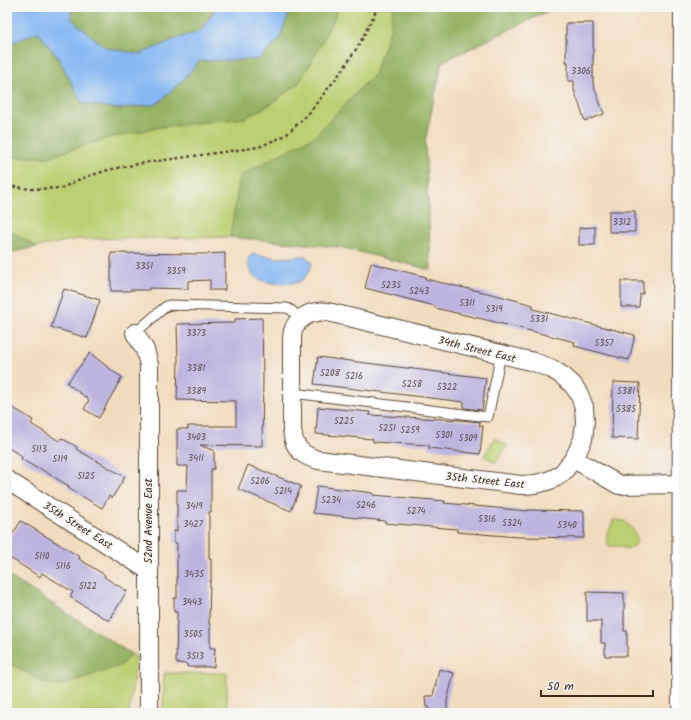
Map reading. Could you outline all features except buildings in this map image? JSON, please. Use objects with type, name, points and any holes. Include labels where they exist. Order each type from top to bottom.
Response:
[{"type":"street","points":[[681,713],[683,636],[683,7]]},
{"type":"street","name":"34th Street East","points":[[301,319],[308,314],[328,312],[534,362],[552,369],[573,385],[579,394],[584,407],[585,422],[583,439],[574,459]]},
{"type":"street","points":[[292,393],[293,333],[295,326],[301,319]]},
{"type":"street","name":"52nd Avenue East","points":[[135,333],[145,350],[149,365],[149,713]]},
{"type":"street","name":"35th Street East","points":[[292,393],[292,430],[294,443],[307,456],[318,460],[521,486],[548,480],[562,473],[574,459]]},
{"type":"street","points":[[574,459],[619,485],[682,484]]},
{"type":"street","name":"35th Street East","points":[[7,480],[148,570]]},
{"type":"lane","points":[[135,333],[169,305],[287,308],[301,319]]},
{"type":"lane","points":[[292,393],[488,417],[501,354]]},
{"type":"path","points":[[7,186],[31,189],[62,188],[80,179],[108,170],[143,163],[235,151],[259,146],[286,135],[309,113],[344,68],[360,43],[375,13],[375,7]]},
{"type":"green space","points":[[7,7],[621,7],[554,8],[442,62],[425,141],[431,270],[340,247],[230,237],[77,239],[7,253]]},
{"type":"green space","points":[[71,7],[215,7],[215,10],[200,31],[140,54],[106,48],[71,19]]},
{"type":"green space","points":[[291,7],[340,7],[299,83],[271,104],[245,118],[161,127],[109,138],[48,157],[7,157],[7,45],[38,32],[59,59],[82,103],[119,109],[157,104],[182,81],[199,61],[259,59],[279,40]]},
{"type":"green space","points":[[393,7],[621,7],[554,8],[442,62],[425,141],[431,270],[340,247],[230,237],[240,176],[315,136],[374,74],[390,30]]},
{"type":"green space","points":[[7,229],[37,247],[7,253]]},
{"type":"green space","points":[[495,438],[507,445],[496,463],[484,456]]},
{"type":"green space","points":[[613,520],[625,521],[632,529],[637,538],[634,546],[629,549],[609,546],[607,541],[607,533]]},
{"type":"green space","points":[[7,575],[136,657],[129,713],[7,713]]},
{"type":"green space","points":[[7,575],[131,654],[120,666],[58,686],[44,683],[7,662]]},
{"type":"green space","points":[[164,673],[227,673],[227,713],[163,713]]},
{"type":"water","points":[[7,7],[71,7],[71,19],[106,48],[140,54],[200,31],[215,10],[215,7],[291,7],[279,40],[259,59],[199,61],[182,81],[157,104],[119,109],[82,103],[59,59],[38,32],[7,45]]},
{"type":"water","points":[[253,254],[278,258],[306,256],[312,263],[306,276],[301,281],[284,284],[271,283],[255,277],[251,273],[248,258]]}]
